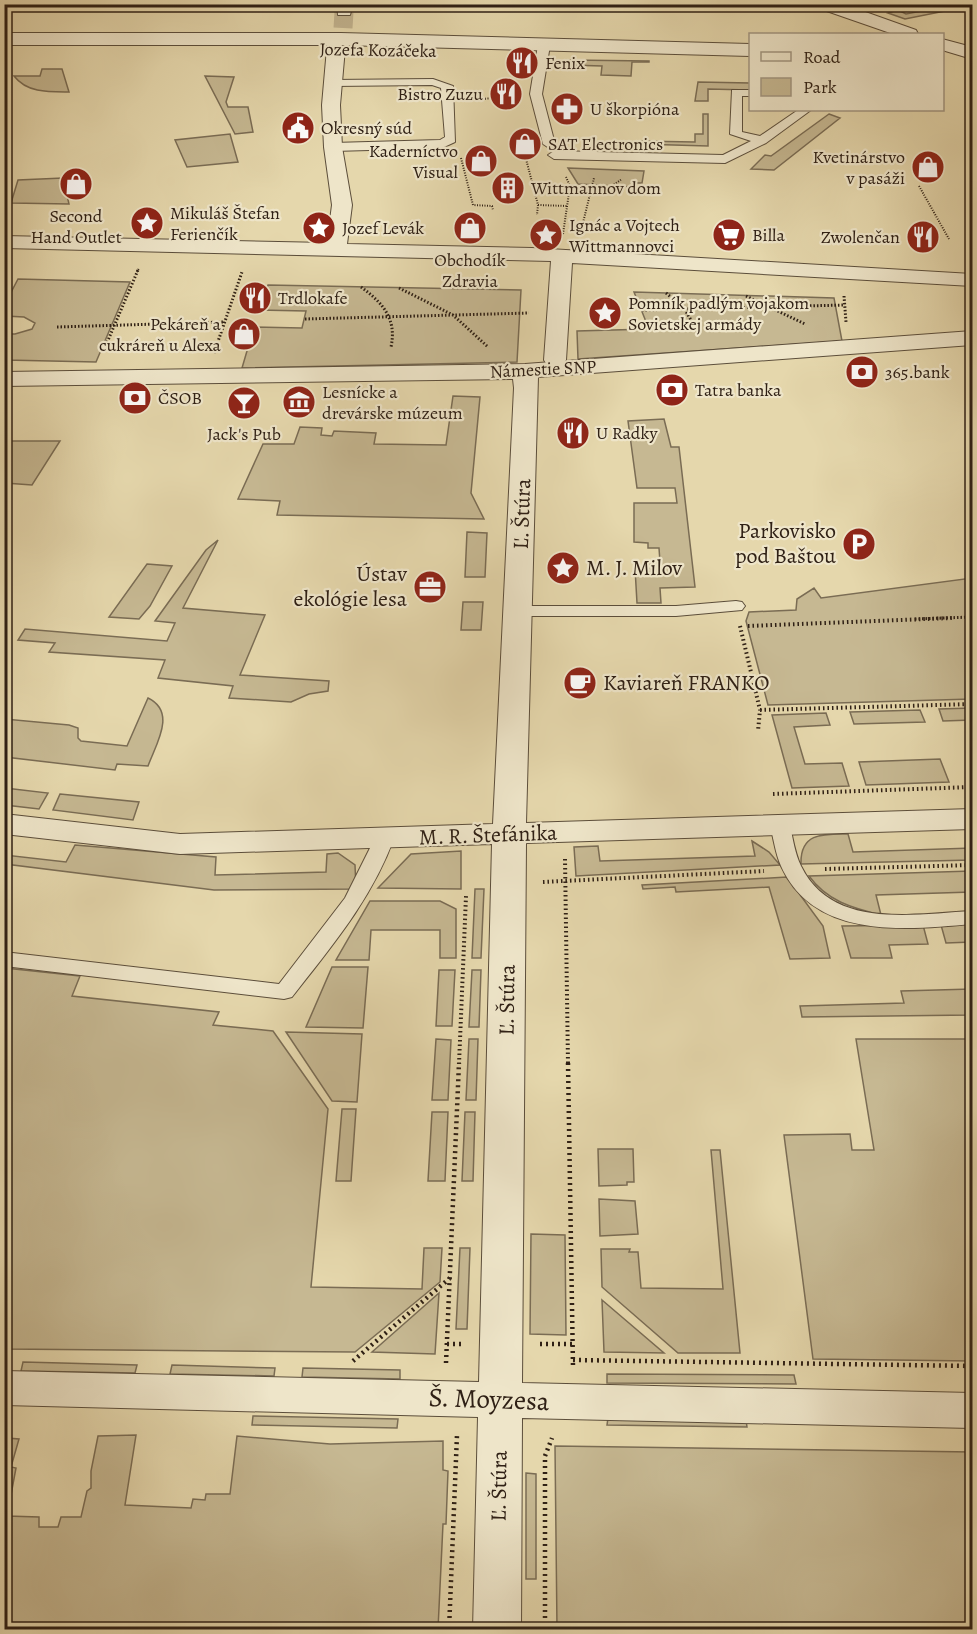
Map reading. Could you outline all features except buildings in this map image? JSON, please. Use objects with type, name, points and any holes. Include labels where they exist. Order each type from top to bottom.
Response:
[{"type":"street","points":[[824,4],[887,31]]},
{"type":"street","points":[[336,248],[342,205],[333,147],[332,83],[342,26]]},
{"type":"street","name":"Jozefa Kozáčeka","points":[[4,48],[342,26]]},
{"type":"street","name":"Jozefa Kozáčeka","points":[[4,40],[342,26],[543,49],[749,58]]},
{"type":"street","points":[[944,45],[972,53]]},
{"type":"street","name":"Jozefa Kozáčeka","points":[[543,49],[749,50]]},
{"type":"street","points":[[944,58],[972,59]]},
{"type":"street","points":[[4,242],[336,248],[562,256],[972,280]]},
{"type":"street","name":"Námestie SNP","points":[[555,360],[562,256]]},
{"type":"street","name":"Námestie SNP","points":[[4,379],[525,371],[972,338]]},
{"type":"street","name":"Ľ. Štúra","points":[[497,1629],[509,835],[527,388],[525,371]]},
{"type":"street","name":"M. R. Štefánika","points":[[4,824],[180,844],[972,819]]},
{"type":"street","name":"Š. Moyzesa","points":[[4,1388],[501,1398],[972,1411]]},
{"type":"lane","points":[[543,49],[537,97],[553,152],[598,156],[725,159],[762,140],[805,111]]},
{"type":"lane","points":[[332,83],[433,82],[447,86],[450,139],[442,144],[333,147]]},
{"type":"lane","points":[[749,93],[736,92],[736,134],[762,140]]},
{"type":"lane","points":[[519,611],[738,613]]},
{"type":"lane","points":[[780,826],[792,870],[825,908],[837,914],[856,920],[883,921],[972,918]]},
{"type":"lane","points":[[4,959],[284,992],[359,894],[378,860],[384,838]]},
{"type":"path","points":[[448,100],[537,97]]},
{"type":"path","points":[[638,106],[658,107]]},
{"type":"path","points":[[450,139],[457,147],[473,205],[492,206],[493,210]]},
{"type":"path","points":[[537,215],[538,205],[526,159],[553,152],[570,186],[562,256]]},
{"type":"path","points":[[562,256],[578,247],[598,156]]},
{"type":"path","points":[[589,191],[612,186]]},
{"type":"path","points":[[919,186],[949,239]]},
{"type":"path","points":[[538,205],[567,206]]},
{"type":"path","points":[[102,353],[150,245]]},
{"type":"path","points":[[213,356],[251,247]]},
{"type":"path","points":[[361,288],[373,295],[391,316],[395,333],[390,351]]},
{"type":"path","points":[[399,288],[453,315],[472,329],[489,348]]},
{"type":"path","points":[[666,293],[684,308],[701,338]]},
{"type":"path","points":[[746,296],[810,327]]},
{"type":"path","points":[[642,310],[845,305]]},
{"type":"path","points":[[304,319],[557,312]]},
{"type":"path","points":[[57,327],[225,322]]},
{"type":"path","points":[[738,613],[760,710],[758,731]]},
{"type":"path","points":[[963,616],[972,614]]},
{"type":"path","points":[[760,710],[972,704]]},
{"type":"path","points":[[773,794],[972,787]]},
{"type":"path","points":[[564,853],[573,1360],[972,1366]]},
{"type":"path","points":[[534,882],[566,881]]},
{"type":"path","points":[[446,1363],[466,896]]},
{"type":"path","points":[[352,1362],[450,1278]]},
{"type":"path","points":[[447,1344],[469,1344]]},
{"type":"path","points":[[530,1344],[572,1344]]},
{"type":"path","points":[[449,1629],[456,1434]]},
{"type":"path","points":[[545,1629],[545,1456],[550,1438]]},
{"type":"green space","points":[[953,5],[970,6],[905,19],[888,13],[898,10],[906,14]]},
{"type":"green space","points":[[568,60],[649,62],[632,62],[631,76],[601,75],[602,66],[568,65]]},
{"type":"green space","points":[[42,69],[62,69],[69,92],[32,89],[19,82],[14,76],[40,76]]},
{"type":"green space","points":[[205,76],[234,77],[226,102],[228,107],[248,107],[253,132],[235,134]]},
{"type":"green space","points":[[698,82],[749,83],[749,90],[708,89],[708,101],[695,101]]},
{"type":"green space","points":[[703,114],[708,114],[708,146],[638,144],[638,141],[695,142],[695,134],[703,134]]},
{"type":"green space","points":[[829,114],[840,118],[774,170],[751,169],[765,155],[771,156]]},
{"type":"green space","points":[[230,134],[238,162],[187,167],[175,140]]},
{"type":"green space","points":[[568,168],[644,171],[642,183],[634,183],[633,187],[578,184]]},
{"type":"green space","points":[[63,178],[69,204],[11,203],[18,180]]},
{"type":"green space","points":[[18,279],[130,282],[96,362],[5,360],[5,334],[15,334],[32,329],[35,323],[24,317],[5,316],[5,304]]},
{"type":"green space","points":[[268,285],[521,290],[517,362],[242,368],[254,327],[302,328],[306,311],[259,310]]},
{"type":"green space","points":[[634,292],[834,298],[842,341],[578,359],[577,331],[649,329]]},
{"type":"green space","points":[[453,396],[480,397],[471,493],[484,519],[277,515],[280,501],[238,499],[263,444],[294,444],[300,427],[322,428],[321,435],[332,436],[334,431],[376,433],[374,444],[446,445]]},
{"type":"green space","points":[[664,419],[671,447],[679,447],[695,587],[660,588],[661,603],[637,603],[635,568],[649,568],[650,563],[660,562],[659,548],[648,548],[648,543],[634,542],[634,503],[677,503],[675,488],[637,488],[628,421]]},
{"type":"green space","points":[[5,441],[60,441],[32,485],[5,483]]},
{"type":"green space","points":[[467,532],[487,533],[485,577],[465,577]]},
{"type":"green space","points":[[218,540],[183,608],[265,615],[240,675],[329,681],[328,691],[309,694],[291,702],[229,698],[233,686],[158,678],[165,660],[49,652],[55,643],[18,640],[25,629],[167,641],[175,623],[155,621],[206,550]]},
{"type":"green space","points":[[147,564],[172,566],[150,606],[139,619],[109,617]]},
{"type":"green space","points":[[972,578],[972,699],[768,705],[746,621],[749,612],[796,610],[797,599],[814,588],[821,598]]},
{"type":"green space","points":[[463,602],[483,602],[481,630],[461,630]]},
{"type":"green space","points":[[148,698],[157,704],[163,720],[159,739],[148,766],[117,764],[115,770],[5,757],[5,719],[69,725],[78,728],[78,738],[81,741],[127,746]]},
{"type":"green space","points":[[972,708],[972,720],[943,721],[939,709]]},
{"type":"green space","points":[[920,710],[925,722],[854,724],[850,712]]},
{"type":"green space","points":[[826,713],[830,725],[794,727],[805,764],[842,763],[849,786],[792,788],[772,715]]},
{"type":"green space","points":[[940,759],[949,782],[866,785],[859,762]]},
{"type":"green space","points":[[5,788],[48,793],[39,809],[5,805]]},
{"type":"green space","points":[[60,794],[139,802],[133,820],[53,810]]},
{"type":"green space","points":[[848,834],[853,852],[972,848],[972,860],[801,864],[802,854],[809,840],[822,835]]},
{"type":"green space","points":[[752,841],[769,852],[780,865],[576,876],[574,847],[598,846],[600,861],[755,856]]},
{"type":"green space","points":[[75,845],[216,857],[215,875],[326,872],[327,854],[338,853],[355,865],[356,889],[214,890],[5,864],[5,855],[66,862]]},
{"type":"green space","points":[[461,851],[461,889],[378,888],[411,854]]},
{"type":"green space","points":[[972,871],[972,892],[876,895],[881,915],[841,902],[824,892],[809,876]]},
{"type":"green space","points":[[787,877],[823,926],[830,958],[790,959],[769,887],[676,892],[675,887],[643,889],[642,885]]},
{"type":"green space","points":[[475,889],[484,889],[481,958],[472,958]]},
{"type":"green space","points":[[370,901],[440,901],[456,909],[456,958],[440,958],[440,930],[371,930],[369,960],[336,960]]},
{"type":"green space","points":[[972,924],[972,942],[946,943],[941,925]]},
{"type":"green space","points":[[923,925],[928,944],[889,945],[892,958],[851,958],[842,926]]},
{"type":"green space","points":[[332,967],[368,967],[363,1028],[306,1027]]},
{"type":"green space","points":[[5,968],[80,976],[72,996],[219,1012],[213,1025],[273,1031],[328,1109],[311,1287],[422,1289],[424,1248],[442,1248],[440,1282],[355,1352],[5,1349]]},
{"type":"green space","points":[[439,970],[455,970],[452,1026],[436,1026]]},
{"type":"green space","points":[[472,970],[481,970],[479,1027],[469,1027]]},
{"type":"green space","points":[[972,989],[972,1015],[802,1017],[800,1006],[904,1003],[901,991]]},
{"type":"green space","points":[[286,1032],[362,1034],[357,1102],[332,1101]]},
{"type":"green space","points":[[436,1039],[451,1040],[448,1100],[432,1100]]},
{"type":"green space","points":[[469,1039],[478,1039],[476,1100],[466,1100]]},
{"type":"green space","points":[[856,1039],[972,1039],[972,1361],[813,1359],[784,1135],[850,1134],[852,1150],[874,1150]]},
{"type":"green space","points":[[342,1109],[356,1109],[351,1181],[336,1181]]},
{"type":"green space","points":[[432,1112],[448,1112],[445,1181],[428,1181]]},
{"type":"green space","points":[[465,1112],[475,1112],[473,1181],[462,1181]]},
{"type":"green space","points":[[598,1149],[633,1149],[634,1182],[627,1182],[627,1185],[599,1186]]},
{"type":"green space","points":[[711,1150],[720,1150],[740,1353],[678,1353],[602,1287],[601,1249],[630,1249],[629,1252],[638,1252],[641,1288],[723,1289]]},
{"type":"green space","points":[[599,1199],[635,1201],[638,1234],[600,1236]]},
{"type":"green space","points":[[531,1234],[565,1235],[566,1335],[530,1334]]},
{"type":"green space","points":[[460,1248],[470,1248],[467,1329],[456,1329]]},
{"type":"green space","points":[[439,1293],[435,1354],[372,1352]]},
{"type":"green space","points":[[602,1300],[664,1353],[604,1352]]},
{"type":"green space","points":[[23,1362],[137,1365],[135,1373],[21,1371]]},
{"type":"green space","points":[[172,1365],[275,1368],[274,1376],[170,1374]]},
{"type":"green space","points":[[303,1368],[400,1370],[400,1379],[302,1377]]},
{"type":"green space","points":[[607,1374],[794,1375],[796,1384],[607,1383]]},
{"type":"green space","points":[[253,1416],[398,1419],[397,1428],[252,1425]]},
{"type":"green space","points":[[608,1418],[746,1420],[747,1427],[607,1425]]},
{"type":"green space","points":[[5,1435],[7,1438],[19,1439],[11,1467],[16,1468],[7,1516],[39,1517],[39,1527],[58,1527],[61,1517],[81,1517],[87,1491],[91,1488],[91,1471],[98,1436],[136,1435],[125,1505],[191,1508],[193,1499],[205,1500],[206,1494],[230,1494],[237,1436],[330,1444],[443,1441],[443,1470],[448,1471],[438,1629],[5,1629]]},
{"type":"green space","points":[[555,1446],[972,1452],[972,1629],[557,1629]]},
{"type":"green space","points":[[526,1473],[536,1474],[536,1579],[526,1579]]},
{"type":"tunnel","points":[[343,28],[344,12]]},
{"type":"place","name":"Fenix","points":[[522,63]]},
{"type":"place","name":"Bistro Zuzu","points":[[506,94]]},
{"type":"place","name":"U škorpióna","points":[[567,109]]},
{"type":"place","name":"Okresný súd","points":[[298,128]]},
{"type":"place","name":"SAT Electronics","points":[[525,144]]},
{"type":"place","name":"Kaderníctvo Visual","points":[[481,161]]},
{"type":"place","name":"Kvetinárstvo v pasáži","points":[[928,167]]},
{"type":"place","name":"Second Hand Outlet","points":[[76,184]]},
{"type":"place","name":"Wittmannov dom","points":[[508,188]]},
{"type":"place","name":"Mikuláš Štefan Ferienčík","points":[[147,223]]},
{"type":"place","name":"Jozef Levák","points":[[319,228]]},
{"type":"place","name":"Obchodík Zdravia","points":[[470,228]]},
{"type":"place","name":"Ignác a Vojtech Wittmannovci","points":[[546,235]]},
{"type":"place","name":"Billa","points":[[729,235]]},
{"type":"place","name":"Zwolenčan","points":[[923,237]]},
{"type":"place","name":"Trdlokafe","points":[[255,298]]},
{"type":"place","name":"Pomník padlým vojakom Sovietskej armády","points":[[605,313]]},
{"type":"place","name":"Pekáreň a cukráreň u Alexa","points":[[244,334]]},
{"type":"place","name":"365.bank","points":[[862,372]]},
{"type":"place","name":"Tatra banka","points":[[672,390]]},
{"type":"place","name":"ČSOB","points":[[135,398]]},
{"type":"place","name":"Lesnícke a drevárske múzeum","points":[[299,402]]},
{"type":"place","name":"Jack's Pub","points":[[244,403]]},
{"type":"place","name":"U Radky","points":[[573,433]]},
{"type":"place","name":"Parkovisko pod Baštou","points":[[859,544]]},
{"type":"place","name":"M. J. Milov","points":[[563,568]]},
{"type":"place","name":"Ústav ekológie lesa","points":[[430,587]]},
{"type":"place","name":"Kaviareň FRANKO","points":[[580,683]]}]
